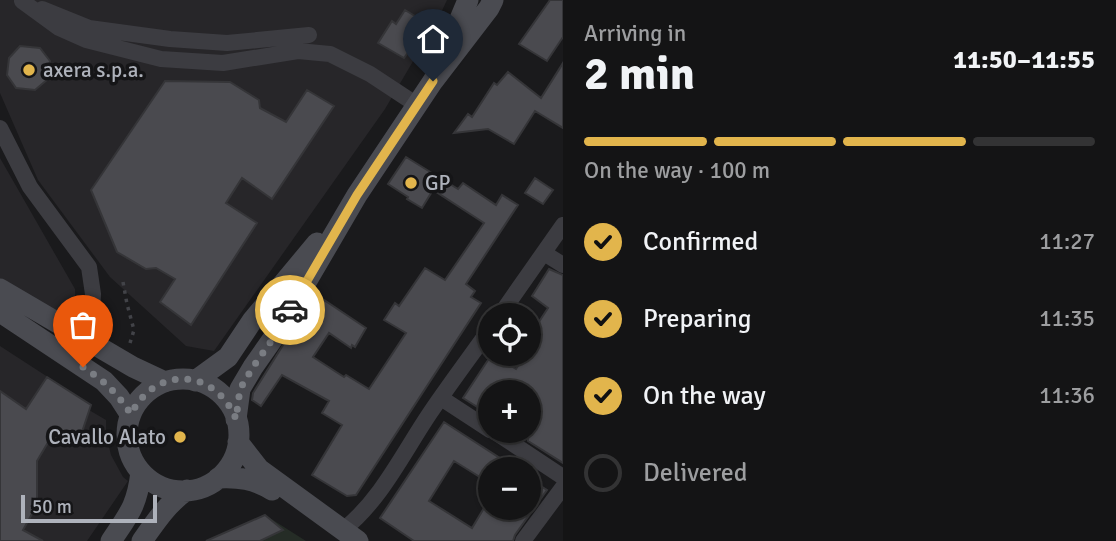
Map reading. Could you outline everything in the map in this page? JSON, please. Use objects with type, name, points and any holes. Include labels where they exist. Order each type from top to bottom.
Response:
[{"type":"main road","points":[[433,81],[468,0]]},
{"type":"main road","points":[[142,541],[173,500],[218,478],[231,462],[238,442],[236,419],[240,389],[274,337],[357,195],[433,81],[493,0]]},
{"type":"main road","points":[[195,381],[228,357],[251,321],[357,195]]},
{"type":"main road","points":[[0,289],[133,367],[165,382]]},
{"type":"main road","points":[[0,312],[104,381],[131,414]]},
{"type":"main road","points":[[187,491],[157,484],[141,472],[132,459],[127,429],[136,404],[154,387],[185,379],[213,388],[221,394],[236,419]]},
{"type":"main road","points":[[238,442],[259,469],[353,537]]},
{"type":"main road","points":[[111,541],[133,508],[141,472]]},
{"type":"main road","points":[[218,478],[238,477],[259,481],[353,537]]},
{"type":"street","points":[[21,0],[89,28],[170,39],[227,43],[309,35]]},
{"type":"street","points":[[21,0],[59,28],[86,40],[161,59],[223,63],[298,51],[330,54],[370,74],[417,105]]},
{"type":"street","points":[[0,128],[30,187],[89,267],[93,294],[91,342]]},
{"type":"street","points":[[509,303],[563,225]]},
{"type":"street","points":[[544,253],[563,265]]},
{"type":"street","points":[[353,537],[359,517],[387,481],[478,346]]},
{"type":"street","points":[[441,398],[478,422]]},
{"type":"street","points":[[511,443],[563,477]]},
{"type":"street","points":[[523,541],[563,486]]},
{"type":"path","points":[[123,282],[134,330],[130,343]]},
{"type":"shaded area","points":[[0,0],[447,0],[385,109],[214,351],[186,346],[110,277],[38,180],[0,93]]},
{"type":"shaded area","points":[[0,158],[75,289],[77,329],[0,286]]},
{"type":"shaded area","points":[[0,346],[91,405],[89,410],[106,420],[106,435],[111,455],[128,481],[87,541],[0,541]]},
{"type":"shaded area","points":[[265,515],[306,541],[205,541]]},
{"type":"building","points":[[550,0],[563,0],[563,37],[547,61],[519,44]]},
{"type":"building","points":[[405,10],[425,22],[421,28],[419,42],[404,58],[378,43],[392,21],[396,24]]},
{"type":"building","points":[[20,46],[40,48],[50,61],[48,79],[35,90],[16,88],[7,75],[9,58]]},
{"type":"building","points":[[563,63],[563,128],[535,111],[514,144],[488,129],[454,133],[468,114],[472,117],[494,83],[497,85],[508,72],[541,98]]},
{"type":"building","points":[[165,81],[230,82],[259,100],[260,108],[286,122],[307,90],[334,106],[272,199],[242,178],[226,203],[257,223],[191,325],[160,302],[175,279],[156,268],[146,269],[117,252],[91,190]]},
{"type":"building","points":[[406,157],[458,189],[463,183],[496,205],[502,195],[518,205],[466,284],[475,291],[471,297],[481,303],[478,303],[478,308],[356,495],[347,496],[312,475],[342,425],[322,413],[329,401],[282,375],[261,406],[252,400],[253,393],[315,294],[366,328],[355,347],[352,345],[351,348],[329,333],[313,357],[369,389],[406,333],[384,320],[395,303],[399,306],[425,268],[445,280],[484,223],[433,190],[422,208],[388,184]]},
{"type":"building","points":[[535,178],[553,190],[543,204],[525,193]]},
{"type":"building","points":[[549,269],[563,275],[563,463],[531,443],[541,443],[541,380],[478,380],[478,407],[463,398],[484,366],[511,366],[516,369],[518,366],[541,366],[541,319],[548,308],[532,296]]},
{"type":"building","points":[[47,377],[91,405],[81,435],[67,437],[56,429],[37,461],[37,505],[23,530],[43,541],[0,541],[0,391],[26,409]]},
{"type":"building","points":[[444,422],[498,457],[478,457],[478,476],[454,461],[429,501],[472,528],[478,518],[526,520],[513,541],[414,541],[380,518]]},
{"type":"building","points":[[541,486],[547,490],[541,498]]},
{"type":"building","points":[[265,515],[283,530],[260,541],[206,541]]},
{"type":"way so far","points":[[83,367],[104,381],[131,414],[144,394],[154,387],[185,379],[205,384],[221,394],[236,419],[240,389],[290,310]]},
{"type":"place","name":"axera s.p.a.","points":[[29,70]]},
{"type":"place","name":"GP","points":[[411,183]]},
{"type":"place","name":"Cavallo Alato","points":[[180,437]]},
{"type":"route","points":[[290,310],[357,195],[433,81]]}]
